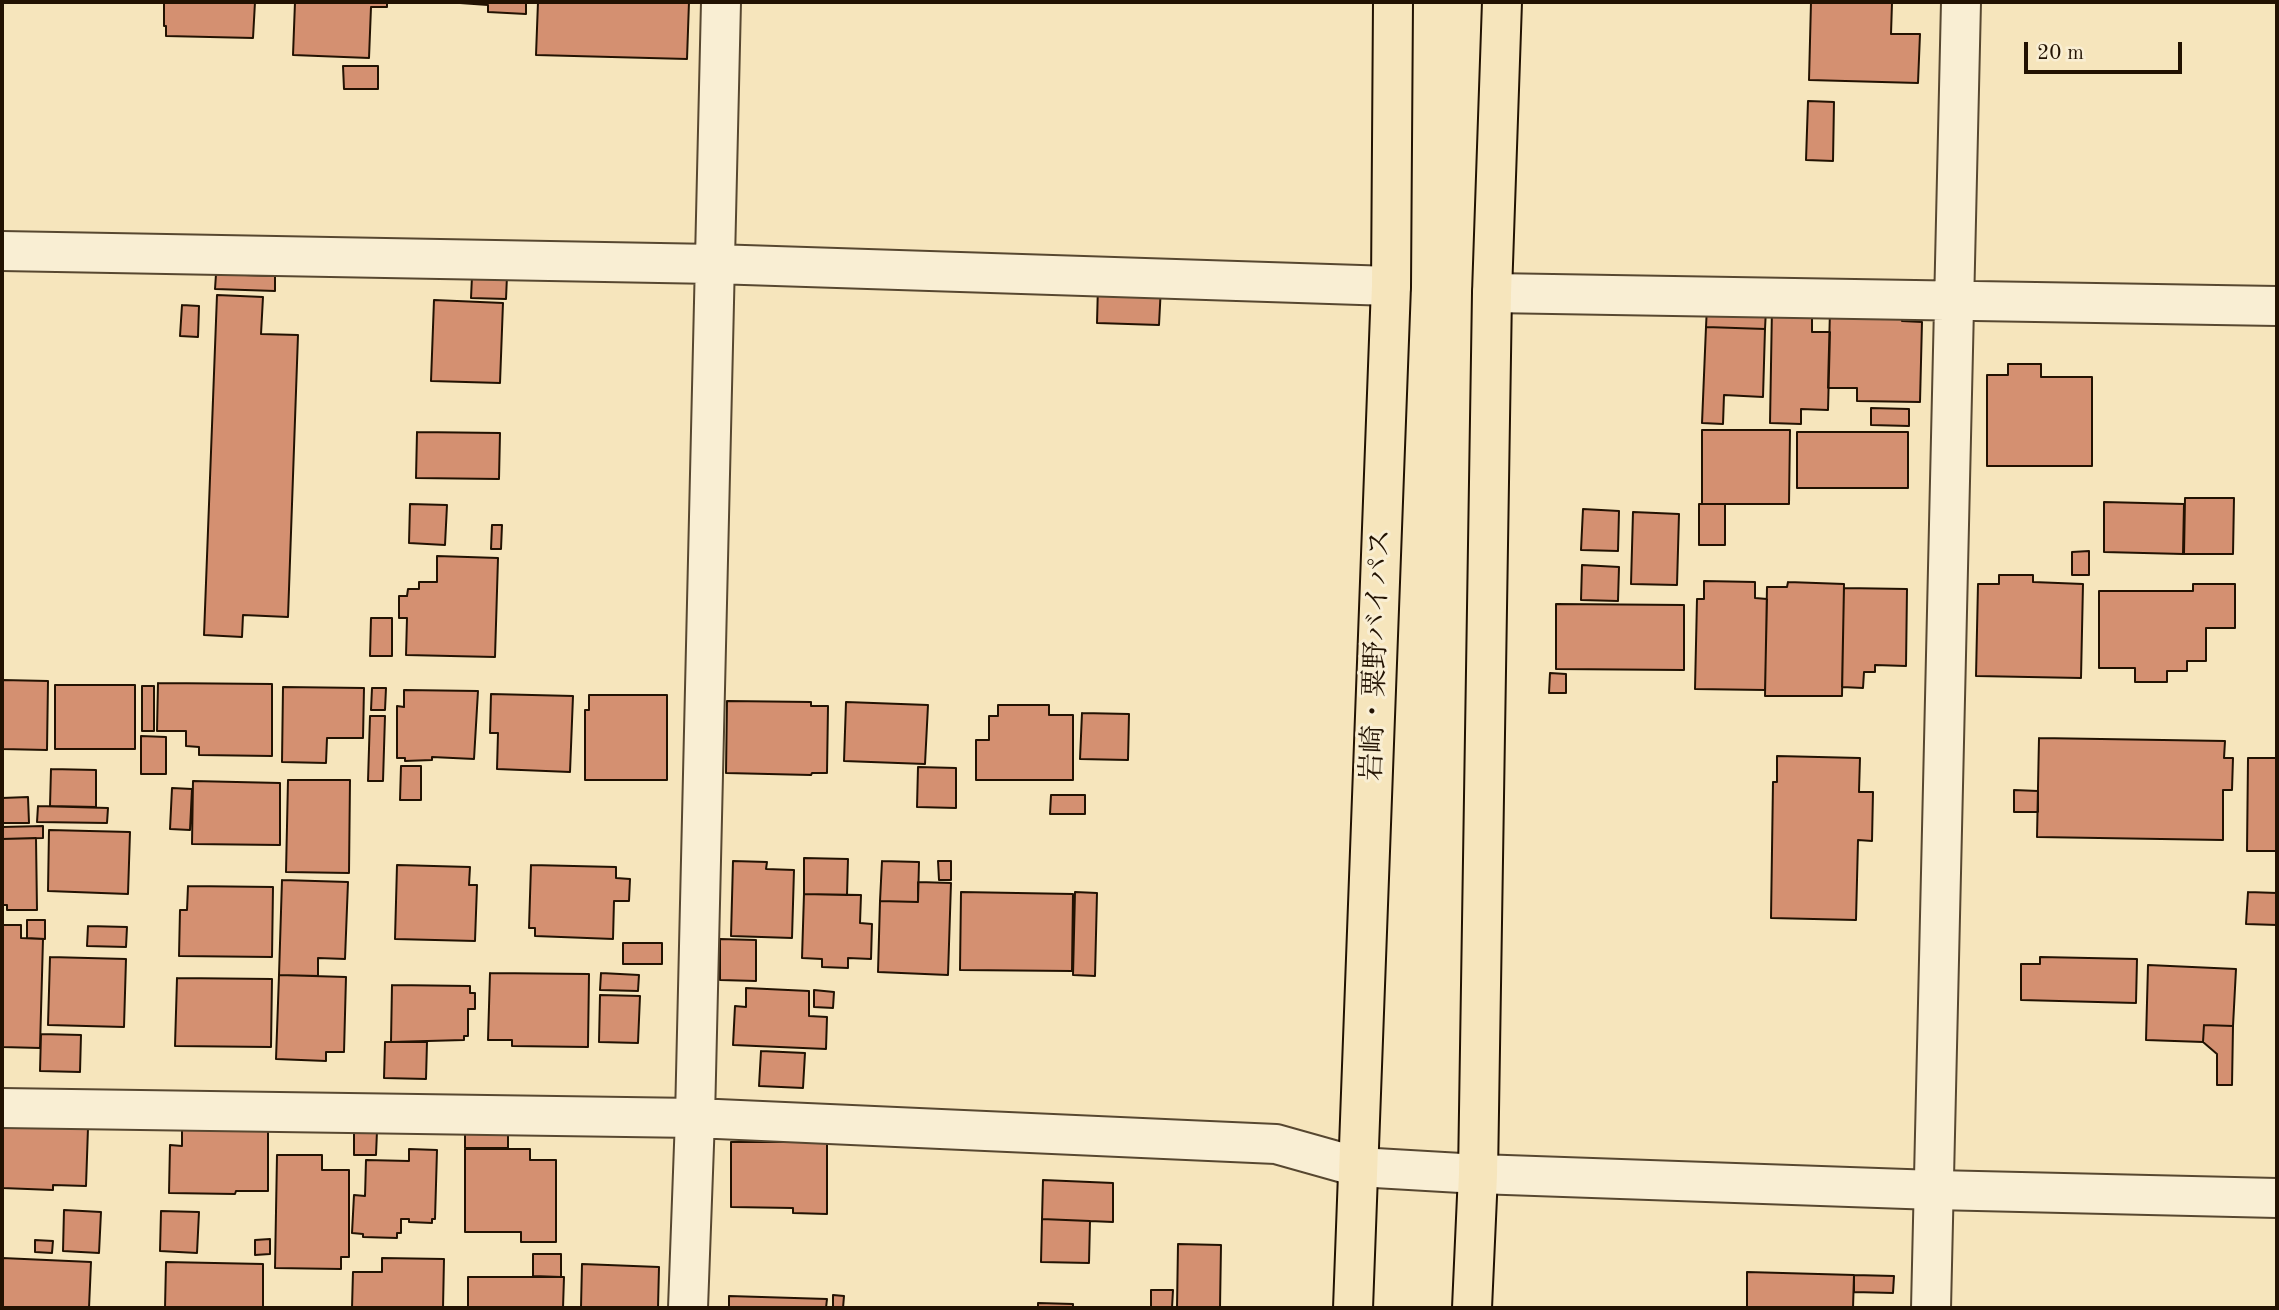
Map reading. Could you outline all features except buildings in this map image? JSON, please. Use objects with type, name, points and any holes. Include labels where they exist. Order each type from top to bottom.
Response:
[{"type":"highway","name":"岩崎・粟野バイパス","points":[[1353,1308],[1391,286],[1393,2]]},
{"type":"highway","points":[[1472,1308],[1478,1174],[1492,293],[1502,2]]},
{"type":"street","points":[[688,1308],[695,1118],[721,2]]},
{"type":"street","points":[[1931,1308],[1952,301],[1961,2]]},
{"type":"street","points":[[2,251],[714,264],[1391,286]]},
{"type":"street","points":[[1492,293],[2277,306]]},
{"type":"street","points":[[2,1108],[695,1118],[1276,1144],[1358,1167],[1478,1174],[1935,1190],[2277,1198]]}]
